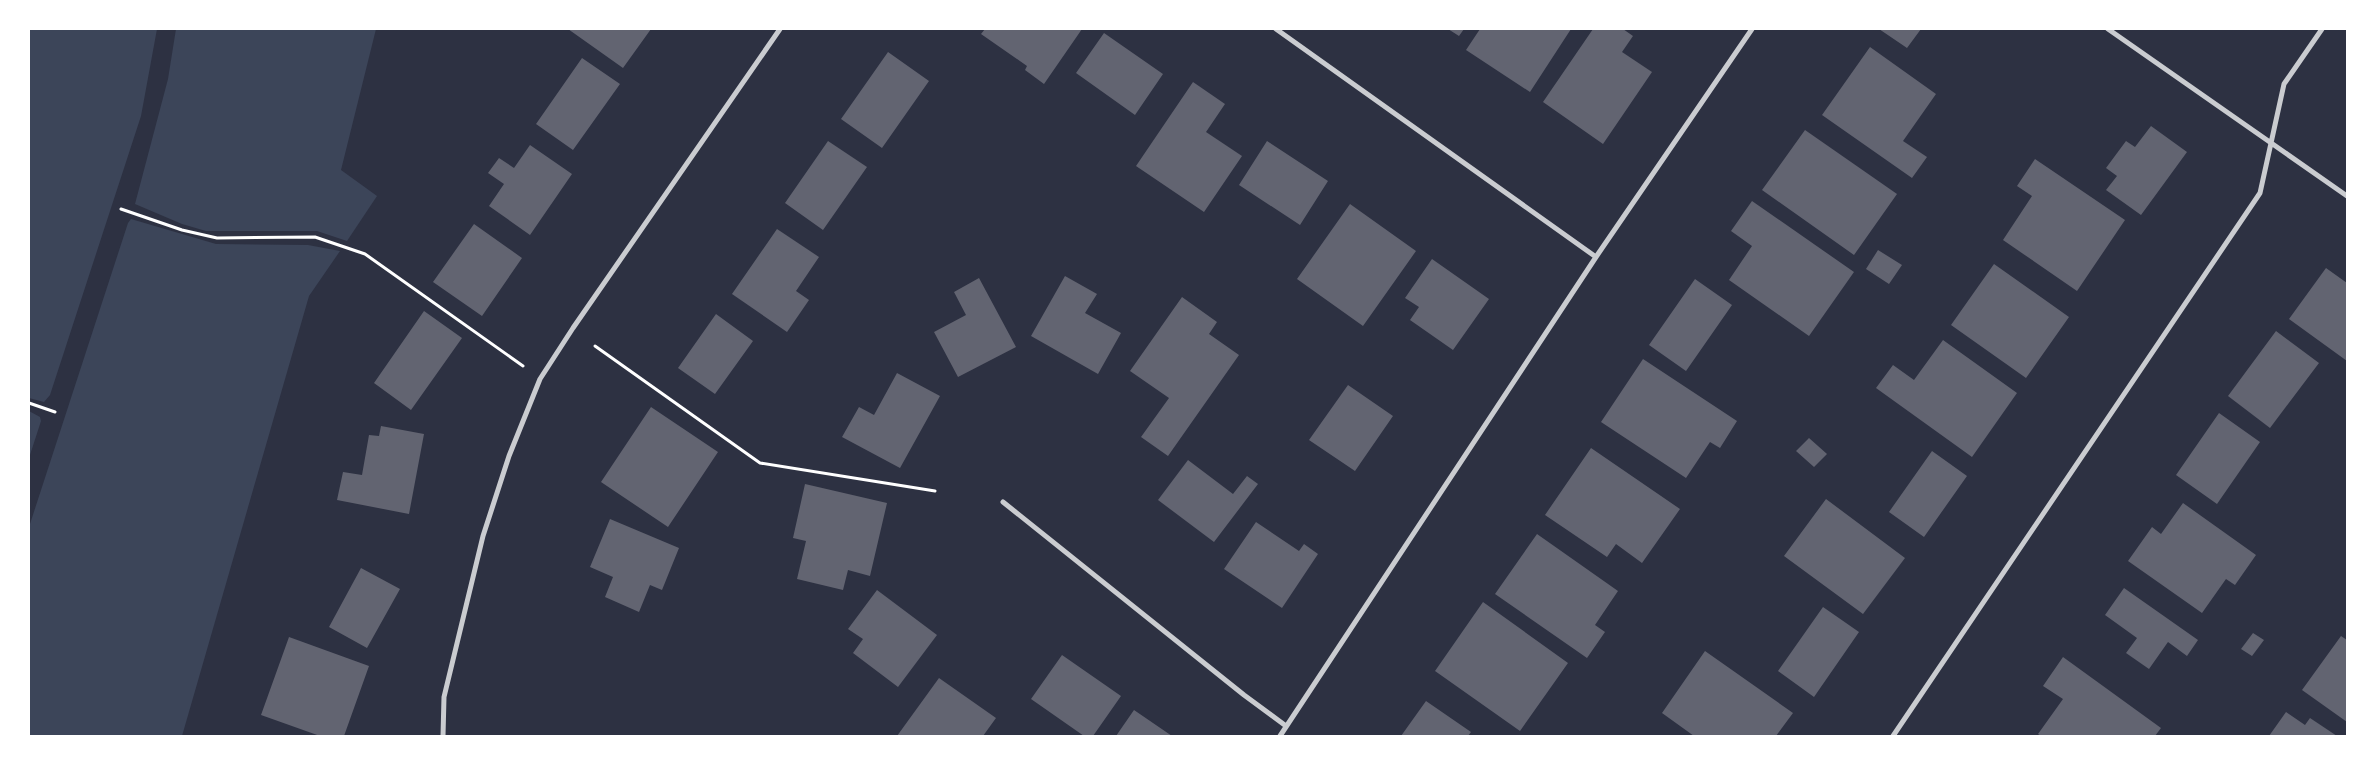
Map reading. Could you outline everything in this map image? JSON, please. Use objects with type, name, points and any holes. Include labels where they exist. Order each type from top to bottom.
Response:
[{"type":"street","points":[[442,736],[444,697],[468,591],[509,456],[540,378],[780,29]]},
{"type":"street","points":[[1276,29],[1596,257]]},
{"type":"street","points":[[1280,736],[1596,257],[1752,29]]},
{"type":"street","points":[[2108,29],[2347,196]]},
{"type":"street","points":[[1893,736],[2260,193],[2284,84],[2322,29]]},
{"type":"street","points":[[1003,502],[1244,695],[1286,726]]},
{"type":"path","points":[[121,209],[182,230],[217,238],[315,237],[365,254],[523,366]]},
{"type":"path","points":[[594,346],[760,463],[935,491]]},
{"type":"path","points":[[29,403],[55,412]]},
{"type":"shaded area","points":[[29,29],[157,29],[141,116],[50,395],[44,402],[29,398]]},
{"type":"shaded area","points":[[176,29],[376,29],[341,170],[377,196],[347,241],[317,231],[206,231],[182,224],[135,204],[168,79]]},
{"type":"shaded area","points":[[131,219],[216,244],[308,245],[340,251],[309,296],[182,736],[29,736],[29,527],[128,223]]},
{"type":"shaded area","points":[[29,411],[40,417],[41,421],[29,458]]},
{"type":"building","points":[[568,29],[651,29],[623,68]]},
{"type":"building","points":[[985,29],[1082,29],[1044,84],[1025,70],[1027,66],[981,34]]},
{"type":"building","points":[[1448,29],[1464,29],[1459,36]]},
{"type":"building","points":[[1480,29],[1571,29],[1530,92],[1466,50]]},
{"type":"building","points":[[1593,29],[1623,29],[1633,36],[1622,52],[1652,72],[1603,144],[1543,102]]},
{"type":"building","points":[[1879,29],[1921,29],[1907,48]]},
{"type":"building","points":[[1104,33],[1163,74],[1135,115],[1076,73]]},
{"type":"building","points":[[1870,47],[1936,94],[1903,141],[1927,157],[1912,178],[1822,115]]},
{"type":"building","points":[[888,52],[929,81],[882,148],[841,119]]},
{"type":"building","points":[[582,58],[620,84],[573,150],[536,124]]},
{"type":"building","points":[[1193,82],[1225,104],[1206,132],[1242,156],[1204,212],[1136,166]]},
{"type":"building","points":[[2151,126],[2187,152],[2141,215],[2106,190],[2117,176],[2106,168],[2126,141],[2135,147]]},
{"type":"building","points":[[1805,130],[1897,194],[1854,255],[1762,190]]},
{"type":"building","points":[[828,141],[867,167],[823,230],[785,203]]},
{"type":"building","points":[[1267,141],[1328,181],[1300,225],[1239,185]]},
{"type":"building","points":[[530,145],[572,174],[530,235],[489,206],[504,184],[488,173],[499,158],[514,168]]},
{"type":"building","points":[[2035,159],[2125,220],[2077,291],[2003,240],[2032,196],[2017,186]]},
{"type":"building","points":[[1752,201],[1854,272],[1809,336],[1729,280],[1752,246],[1731,231]]},
{"type":"building","points":[[1350,204],[1416,251],[1363,326],[1297,279]]},
{"type":"building","points":[[474,224],[522,258],[482,316],[433,282]]},
{"type":"building","points":[[777,229],[819,257],[796,291],[809,300],[787,332],[732,294]]},
{"type":"building","points":[[1878,250],[1902,265],[1889,284],[1866,269]]},
{"type":"building","points":[[1432,259],[1489,299],[1453,350],[1410,320],[1419,307],[1405,298]]},
{"type":"building","points":[[1994,264],[2069,317],[2026,378],[1951,325]]},
{"type":"building","points":[[2326,268],[2347,283],[2347,361],[2289,319]]},
{"type":"building","points":[[1065,276],[1097,294],[1085,313],[1121,333],[1098,374],[1031,336]]},
{"type":"building","points":[[979,278],[1016,347],[958,377],[934,332],[966,315],[954,292]]},
{"type":"building","points":[[1695,279],[1732,305],[1686,371],[1649,345]]},
{"type":"building","points":[[1182,297],[1217,322],[1209,334],[1239,355],[1168,456],[1141,437],[1169,398],[1130,371]]},
{"type":"building","points":[[424,311],[462,338],[411,410],[374,383]]},
{"type":"building","points":[[716,314],[753,341],[715,394],[678,368]]},
{"type":"building","points":[[2276,331],[2319,363],[2270,428],[2228,396]]},
{"type":"building","points":[[1943,340],[2017,393],[1972,457],[1876,388],[1893,365],[1914,380]]},
{"type":"building","points":[[1643,359],[1737,421],[1720,448],[1710,442],[1686,478],[1601,422]]},
{"type":"building","points":[[897,373],[940,396],[900,468],[842,437],[859,407],[874,415]]},
{"type":"building","points":[[1348,385],[1393,416],[1355,471],[1309,440]]},
{"type":"building","points":[[651,407],[718,452],[668,527],[601,482]]},
{"type":"building","points":[[2219,413],[2260,442],[2217,504],[2176,475]]},
{"type":"building","points":[[381,426],[424,434],[409,514],[337,500],[343,472],[362,475],[369,435],[379,436]]},
{"type":"building","points":[[1809,438],[1827,454],[1814,467],[1796,451]]},
{"type":"building","points":[[1591,448],[1680,509],[1642,563],[1616,544],[1607,557],[1545,515]]},
{"type":"building","points":[[1932,451],[1967,476],[1924,537],[1889,512]]},
{"type":"building","points":[[1188,460],[1233,494],[1247,476],[1258,484],[1214,542],[1158,500]]},
{"type":"building","points":[[805,484],[887,503],[870,576],[848,570],[843,590],[797,579],[806,541],[793,538]]},
{"type":"building","points":[[1826,499],[1905,558],[1863,614],[1784,556]]},
{"type":"building","points":[[2183,503],[2256,555],[2235,585],[2226,579],[2202,613],[2128,561],[2152,527],[2161,534]]},
{"type":"building","points":[[610,519],[679,548],[662,590],[650,585],[639,612],[605,597],[613,577],[590,567]]},
{"type":"building","points":[[1256,522],[1299,551],[1304,544],[1318,554],[1282,608],[1224,569]]},
{"type":"building","points":[[1537,534],[1618,591],[1595,625],[1605,632],[1587,658],[1495,594]]},
{"type":"building","points":[[361,568],[400,589],[367,648],[329,627]]},
{"type":"building","points":[[2124,588],[2198,640],[2187,656],[2168,642],[2149,669],[2126,653],[2137,638],[2105,615]]},
{"type":"building","points":[[877,590],[937,635],[898,687],[853,653],[863,639],[848,629]]},
{"type":"building","points":[[1483,602],[1568,663],[1520,731],[1435,671]]},
{"type":"building","points":[[1823,607],[1859,632],[1814,697],[1778,671]]},
{"type":"building","points":[[2253,633],[2264,640],[2252,656],[2241,649]]},
{"type":"building","points":[[2341,636],[2347,640],[2347,722],[2302,690]]},
{"type":"building","points":[[289,637],[369,666],[344,736],[320,736],[261,715]]},
{"type":"building","points":[[1705,651],[1793,713],[1776,736],[1694,736],[1662,713]]},
{"type":"building","points":[[1062,655],[1121,696],[1093,736],[1084,736],[1031,699]]},
{"type":"building","points":[[2063,657],[2161,728],[2155,736],[2041,736],[2038,734],[2063,699],[2043,686]]},
{"type":"building","points":[[939,678],[996,718],[983,736],[897,736]]},
{"type":"building","points":[[1426,701],[1471,732],[1468,736],[1401,736]]},
{"type":"building","points":[[1134,710],[1172,736],[1116,736]]},
{"type":"building","points":[[2286,712],[2305,725],[2310,718],[2337,736],[2269,736]]}]
